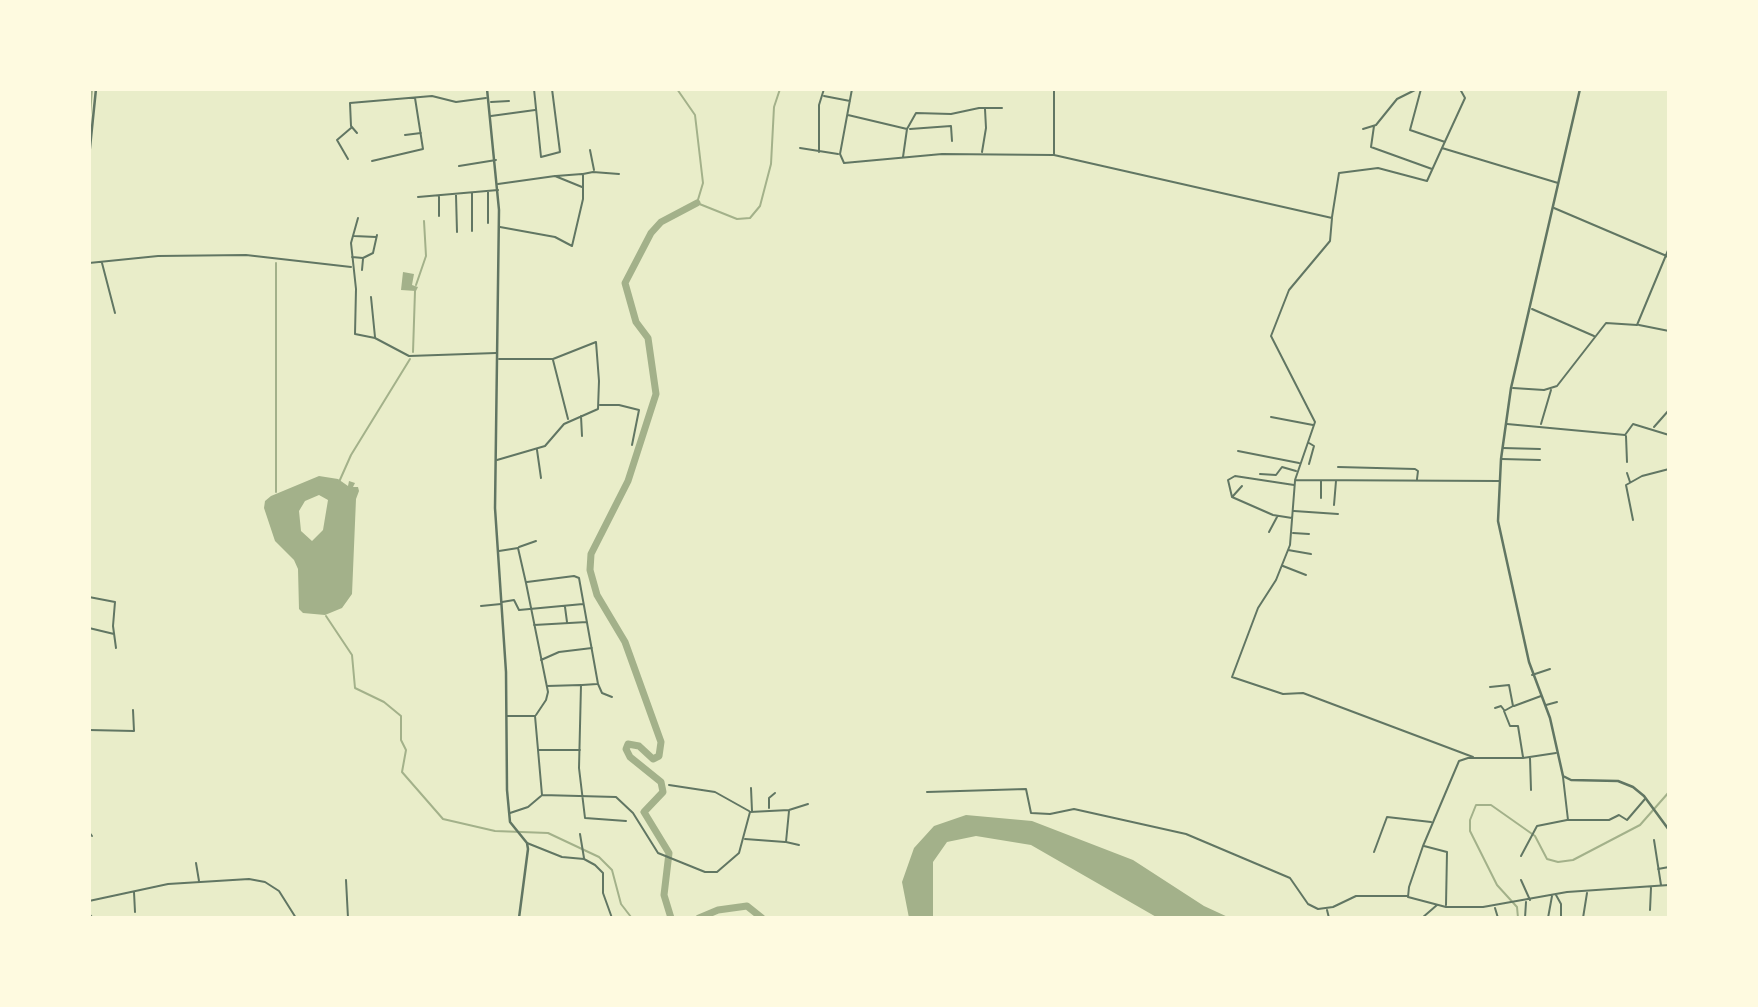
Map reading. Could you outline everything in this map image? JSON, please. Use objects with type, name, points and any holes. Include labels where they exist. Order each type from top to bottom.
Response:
[{"type":"street","points":[[89,157],[96,89]]},
{"type":"street","points":[[487,89],[498,184],[497,551],[508,813],[512,826],[527,843],[562,857],[584,859],[603,873],[603,893],[612,918]]},
{"type":"street","points":[[534,89],[541,156],[560,152],[552,89]]},
{"type":"street","points":[[819,152],[818,105],[824,89]]},
{"type":"street","points":[[852,89],[839,154],[844,163],[982,154],[1054,155],[1332,218]]},
{"type":"street","points":[[1054,89],[1054,155]]},
{"type":"street","points":[[1363,129],[1374,126],[1398,99],[1417,89]]},
{"type":"street","points":[[1422,89],[1410,130],[1445,142]]},
{"type":"street","points":[[1461,89],[1465,97],[1427,181],[1378,168],[1343,172],[1336,178],[1330,241],[1289,290],[1271,336],[1301,391],[1314,426],[1295,480],[1293,533],[1288,550],[1258,608],[1233,677],[1283,694],[1304,693],[1474,757],[1523,758],[1557,753]]},
{"type":"street","points":[[1568,820],[1563,776],[1545,705],[1532,675],[1499,528],[1499,481],[1511,388],[1580,89]]},
{"type":"street","points":[[823,95],[850,101]]},
{"type":"street","points":[[356,133],[352,127],[350,103],[432,96],[456,102],[509,101]]},
{"type":"street","points":[[372,161],[423,149],[415,97]]},
{"type":"street","points":[[982,154],[986,128],[985,108]]},
{"type":"street","points":[[903,158],[908,129],[916,113],[962,114],[985,108],[1002,108]]},
{"type":"street","points":[[491,116],[536,110]]},
{"type":"street","points":[[847,115],[908,129],[951,127],[952,141]]},
{"type":"street","points":[[1374,126],[1372,148],[1406,157],[1433,169]]},
{"type":"street","points":[[348,159],[337,138],[352,127]]},
{"type":"street","points":[[405,135],[422,133]]},
{"type":"street","points":[[800,148],[839,154]]},
{"type":"street","points":[[1442,148],[1559,183]]},
{"type":"street","points":[[590,150],[593,172]]},
{"type":"street","points":[[459,166],[496,160]]},
{"type":"street","points":[[498,184],[593,172],[619,174]]},
{"type":"street","points":[[499,227],[555,237],[572,246],[583,174]]},
{"type":"street","points":[[555,176],[583,187]]},
{"type":"street","points":[[418,197],[498,190]]},
{"type":"street","points":[[488,191],[488,223]]},
{"type":"street","points":[[471,193],[472,231]]},
{"type":"street","points":[[456,195],[457,232]]},
{"type":"street","points":[[439,196],[439,216]]},
{"type":"street","points":[[1553,208],[1669,257]]},
{"type":"street","points":[[358,218],[352,236],[351,268],[356,289],[355,334],[375,338],[409,356],[498,353]]},
{"type":"street","points":[[352,236],[377,236],[373,253],[363,258],[352,257]]},
{"type":"street","points":[[1637,325],[1669,248]]},
{"type":"street","points":[[89,263],[158,256],[246,255],[351,268]]},
{"type":"street","points":[[362,270],[363,258]]},
{"type":"street","points":[[101,262],[115,313]]},
{"type":"street","points":[[371,297],[375,338]]},
{"type":"street","points":[[1531,308],[1594,337]]},
{"type":"street","points":[[1511,388],[1551,389],[1561,383],[1608,322],[1669,331]]},
{"type":"street","points":[[496,460],[545,446],[569,421],[595,411],[599,405],[596,342],[553,359],[498,359]]},
{"type":"street","points":[[553,359],[569,421]]},
{"type":"street","points":[[1541,425],[1551,389]]},
{"type":"street","points":[[599,405],[619,405],[639,410],[632,445]]},
{"type":"street","points":[[1653,428],[1669,410]]},
{"type":"street","points":[[581,415],[582,436]]},
{"type":"street","points":[[1270,417],[1314,426]]},
{"type":"street","points":[[1505,424],[1541,425],[1625,435]]},
{"type":"street","points":[[1628,462],[1625,435],[1631,425],[1653,428],[1669,435]]},
{"type":"street","points":[[1308,443],[1314,445],[1309,464]]},
{"type":"street","points":[[1502,448],[1540,449]]},
{"type":"street","points":[[537,449],[541,478]]},
{"type":"street","points":[[1238,451],[1299,463]]},
{"type":"street","points":[[1501,458],[1540,460]]},
{"type":"street","points":[[1260,474],[1276,475],[1282,467],[1297,471]]},
{"type":"street","points":[[1338,467],[1416,469],[1416,480]]},
{"type":"street","points":[[1633,520],[1625,488],[1630,483],[1669,469]]},
{"type":"street","points":[[1627,473],[1630,483]]},
{"type":"street","points":[[1293,519],[1277,516],[1232,497],[1228,488],[1230,476],[1294,485]]},
{"type":"street","points":[[1295,480],[1499,481]]},
{"type":"street","points":[[1321,480],[1321,498]]},
{"type":"street","points":[[1334,505],[1336,480]]},
{"type":"street","points":[[1232,497],[1241,486]]},
{"type":"street","points":[[1293,510],[1338,514]]},
{"type":"street","points":[[1269,532],[1277,516]]},
{"type":"street","points":[[1293,533],[1309,534]]},
{"type":"street","points":[[497,551],[518,548],[536,541]]},
{"type":"street","points":[[518,548],[547,686],[547,700],[535,716],[542,795]]},
{"type":"street","points":[[1288,550],[1311,554]]},
{"type":"street","points":[[1282,566],[1306,575]]},
{"type":"street","points":[[526,583],[577,576],[598,684],[601,693],[612,697]]},
{"type":"street","points":[[89,616],[90,597],[115,602],[116,648]]},
{"type":"street","points":[[481,606],[514,600],[519,610],[584,604]]},
{"type":"street","points":[[564,606],[567,624]]},
{"type":"street","points":[[534,625],[588,622]]},
{"type":"street","points":[[89,628],[114,634]]},
{"type":"street","points":[[541,660],[559,652],[593,648]]},
{"type":"street","points":[[1532,675],[1550,669]]},
{"type":"street","points":[[547,686],[598,684]]},
{"type":"street","points":[[1490,687],[1508,684],[1513,706]]},
{"type":"street","points":[[580,685],[582,796],[587,820],[626,821]]},
{"type":"street","points":[[1504,710],[1541,696]]},
{"type":"street","points":[[1545,705],[1557,702]]},
{"type":"street","points":[[1495,708],[1501,706],[1510,726],[1518,726],[1523,758]]},
{"type":"street","points":[[89,730],[132,732],[133,710]]},
{"type":"street","points":[[506,716],[535,716]]},
{"type":"street","points":[[538,750],[581,750]]},
{"type":"street","points":[[1408,896],[1432,822],[1458,763],[1474,757]]},
{"type":"street","points":[[1530,757],[1531,790]]},
{"type":"street","points":[[1563,776],[1575,781],[1618,781],[1633,787],[1646,799],[1669,830]]},
{"type":"street","points":[[669,785],[723,794],[751,812],[789,810],[808,804]]},
{"type":"street","points":[[508,813],[528,807],[542,795],[619,798],[639,821],[658,853],[705,872],[717,872],[739,853],[751,812],[751,788]]},
{"type":"street","points":[[927,792],[1026,789],[1029,792],[1031,813],[1050,814],[1074,809],[1186,834],[1290,878],[1308,904],[1316,909],[1326,909],[1356,896],[1408,896],[1438,905],[1494,907],[1554,895],[1669,885]]},
{"type":"street","points":[[769,809],[768,799],[775,793]]},
{"type":"street","points":[[1521,856],[1535,828],[1568,820],[1609,820],[1619,815],[1627,820],[1646,799]]},
{"type":"street","points":[[786,842],[789,810]]},
{"type":"street","points":[[1374,852],[1387,817],[1432,822]]},
{"type":"street","points":[[89,832],[92,836]]},
{"type":"street","points":[[580,834],[584,859]]},
{"type":"street","points":[[743,839],[799,845]]},
{"type":"street","points":[[1654,840],[1661,886]]},
{"type":"street","points":[[519,918],[527,843]]},
{"type":"street","points":[[1423,846],[1447,851],[1446,906]]},
{"type":"street","points":[[196,863],[199,882]]},
{"type":"street","points":[[1657,869],[1669,867]]},
{"type":"street","points":[[89,901],[134,891],[233,878],[265,882],[279,891],[296,918]]},
{"type":"street","points":[[346,880],[348,918]]},
{"type":"street","points":[[1521,880],[1528,901],[1525,918]]},
{"type":"street","points":[[1650,909],[1651,887]]},
{"type":"street","points":[[134,891],[135,912]]},
{"type":"street","points":[[1583,918],[1587,892]]},
{"type":"street","points":[[1548,918],[1554,895]]},
{"type":"street","points":[[1554,895],[1561,904],[1561,918]]},
{"type":"street","points":[[1422,918],[1438,905]]},
{"type":"street","points":[[1494,907],[1498,918]]},
{"type":"street","points":[[89,908],[91,915]]},
{"type":"street","points":[[1326,909],[1329,918]]},
{"type":"shaded area","points":[[403,272],[414,274],[412,285],[418,287],[416,291],[401,290]]},
{"type":"shaded area","points":[[319,476],[338,479],[348,486],[349,481],[355,483],[353,487],[358,487],[352,594],[342,608],[325,615],[303,613],[299,609],[298,569],[294,560],[275,541],[264,508],[265,501]],"holes":[[[319,495],[328,500],[323,530],[312,541],[301,531],[299,511],[305,501]]]},
{"type":"shaded area","points":[[966,815],[1032,821],[1133,860],[1204,906],[1230,918],[1158,918],[1031,845],[976,836],[947,842],[933,862],[933,918],[909,918],[902,882],[914,848],[934,826]]},
{"type":"waterway","points":[[89,128],[92,89]]},
{"type":"waterway","points":[[677,89],[695,115],[703,183],[697,203],[737,219],[750,218],[760,206],[771,164],[774,107],[780,89]]},
{"type":"waterway","points":[[671,918],[664,895],[669,853],[644,812],[663,792],[661,782],[630,757],[626,749],[628,744],[639,746],[653,759],[659,756],[661,742],[625,642],[597,595],[590,570],[591,554],[628,481],[656,394],[648,338],[636,322],[625,283],[651,233],[661,222],[697,203]]},
{"type":"waterway","points":[[416,285],[426,256],[424,221]]},
{"type":"waterway","points":[[276,263],[276,492]]},
{"type":"waterway","points":[[413,352],[415,291]]},
{"type":"waterway","points":[[339,482],[351,455],[410,359]]},
{"type":"waterway","points":[[326,616],[352,655],[355,688],[384,702],[401,716],[401,740],[406,750],[402,772],[443,819],[495,831],[548,833],[599,857],[612,870],[621,904],[631,917],[637,918]]},
{"type":"waterway","points":[[1518,918],[1517,907],[1497,885],[1470,831],[1470,820],[1476,805],[1491,805],[1535,836],[1547,859],[1558,862],[1573,860],[1640,825],[1669,792]]},
{"type":"waterway","points":[[699,918],[718,910],[747,906],[762,918]]},
{"type":"waterway","points":[[652,918],[669,917]]}]
